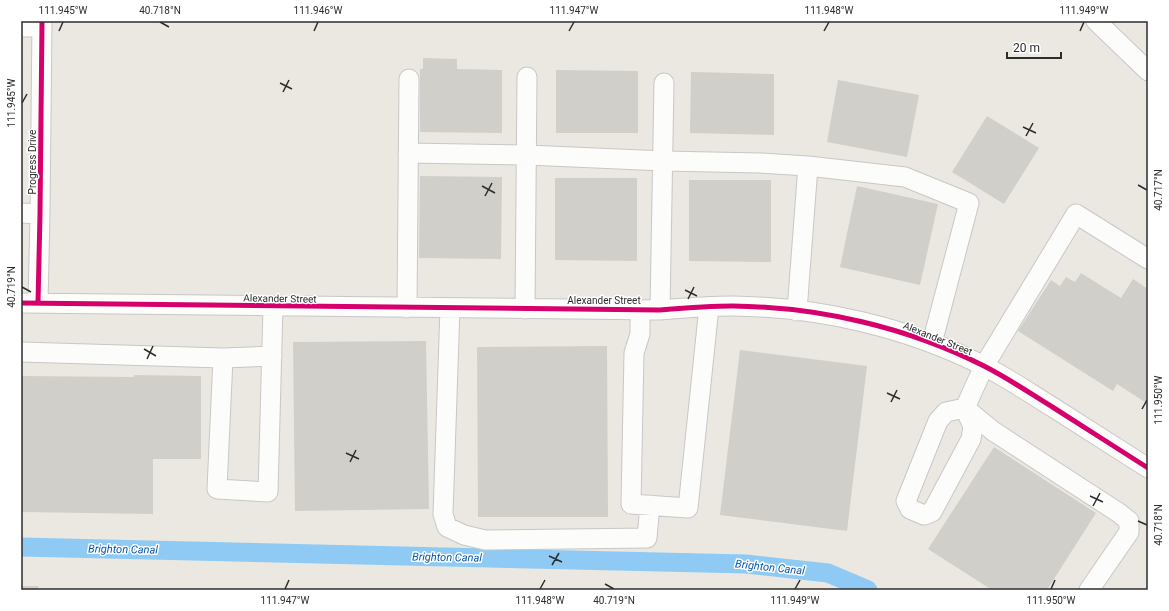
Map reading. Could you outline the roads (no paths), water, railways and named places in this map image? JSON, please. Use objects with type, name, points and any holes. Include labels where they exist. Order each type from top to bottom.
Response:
[{"type":"street","points":[[1096,21],[1148,71]]},
{"type":"street","points":[[21,27],[42,24]]},
{"type":"street","name":"Progress Drive","points":[[29,303],[40,214],[42,24]]},
{"type":"street","points":[[525,309],[527,77]]},
{"type":"street","points":[[407,308],[409,79]]},
{"type":"street","points":[[660,310],[664,161],[664,83]]},
{"type":"street","points":[[408,153],[526,155],[664,161],[760,163],[808,166],[905,178],[969,203],[932,343]]},
{"type":"street","points":[[797,311],[808,166]]},
{"type":"street","points":[[21,213],[40,214]]},
{"type":"street","points":[[965,408],[946,412],[938,421],[906,501],[910,508],[924,515],[932,512],[971,439],[973,427],[965,408],[984,366],[1076,214],[1148,259]]},
{"type":"street","name":"Alexander Street","points":[[29,303],[273,307],[640,310],[734,306],[824,314],[901,332],[932,343],[984,366],[1148,468]]},
{"type":"street","points":[[223,358],[217,489],[268,492],[273,307]]},
{"type":"street","points":[[640,310],[640,334],[634,353],[630,504],[688,508],[709,307]]},
{"type":"street","points":[[450,308],[443,514],[447,527],[464,535],[485,540],[647,538],[650,505]]},
{"type":"street","points":[[21,352],[223,358],[272,356]]},
{"type":"street","points":[[965,408],[993,431],[1119,513],[1128,521],[1129,532],[1089,590]]},
{"type":"waterway","name":"Brighton Canal","points":[[21,547],[746,564],[828,573],[868,590]]}]
